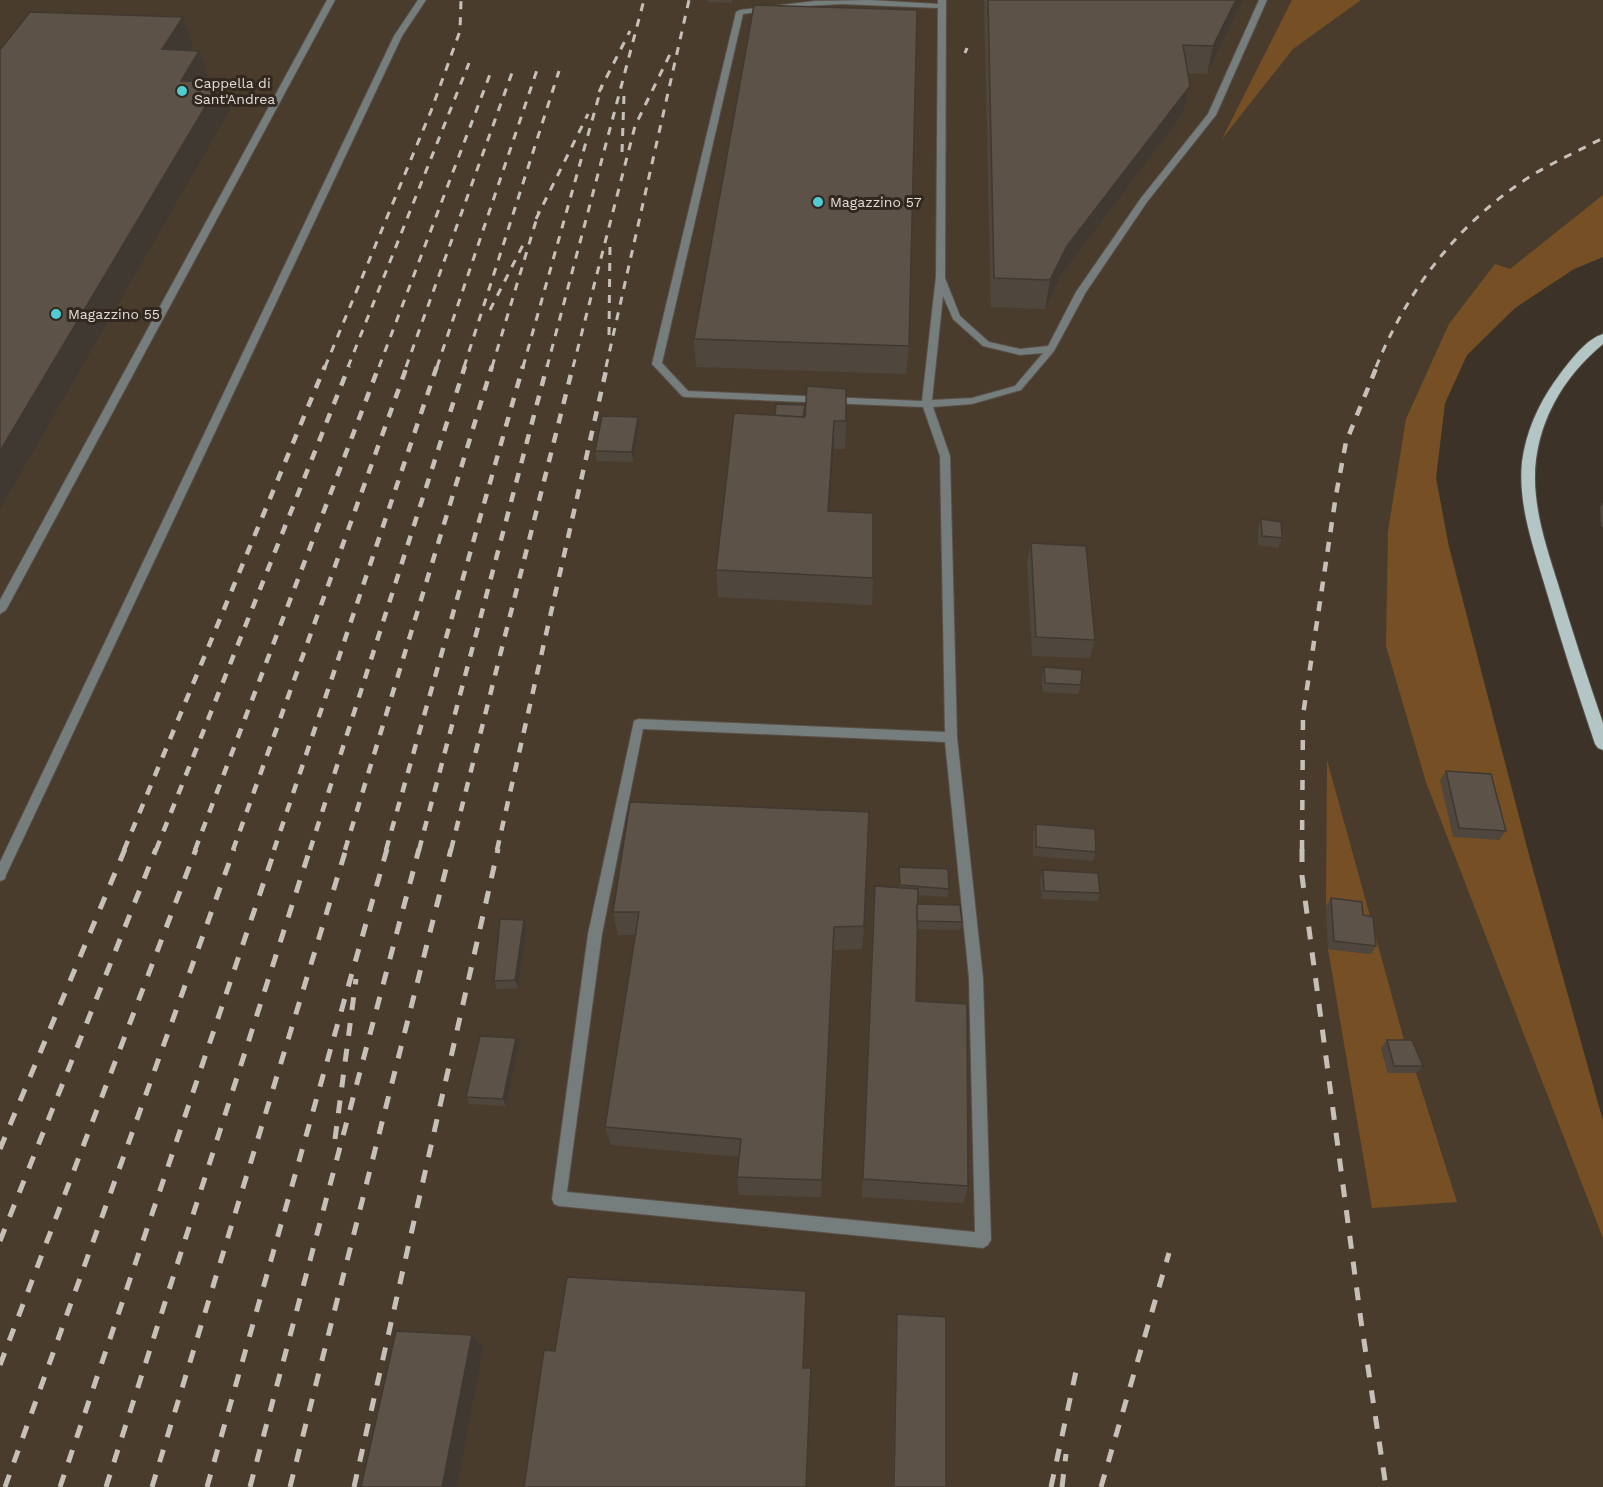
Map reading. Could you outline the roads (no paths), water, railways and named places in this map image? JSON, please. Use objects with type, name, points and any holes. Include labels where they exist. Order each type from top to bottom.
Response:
[{"type":"main road","points":[[1603,338],[1573,367],[1546,405],[1533,436],[1528,482],[1541,550],[1567,639],[1603,744]]},
{"type":"street","points":[[0,610],[331,0]]},
{"type":"street","points":[[0,875],[398,36],[422,0]]},
{"type":"street","points":[[951,738],[638,724],[595,934],[559,1199],[983,1240],[976,978],[951,738],[945,456],[927,404],[941,276],[942,3],[835,0],[768,6],[740,12],[657,363],[686,394],[927,404],[972,401],[1018,388],[1051,349],[1081,292],[1144,200],[1212,115],[1263,0]]},
{"type":"street","points":[[941,276],[956,317],[986,344],[1020,352],[1051,349]]},
{"type":"railway","points":[[325,367],[431,111],[460,31],[461,0]]},
{"type":"railway","points":[[547,367],[644,0]]},
{"type":"railway","points":[[606,367],[689,0]]},
{"type":"railway","points":[[601,87],[630,31]]},
{"type":"railway","points":[[573,367],[635,126],[673,48]]},
{"type":"railway","points":[[965,53],[967,48]]},
{"type":"railway","points":[[348,367],[469,63]]},
{"type":"railway","points":[[379,367],[492,69]]},
{"type":"railway","points":[[406,367],[513,70]]},
{"type":"railway","points":[[437,367],[537,70]]},
{"type":"railway","points":[[464,367],[559,71]]},
{"type":"railway","points":[[523,367],[601,87]]},
{"type":"railway","points":[[599,92],[601,87]]},
{"type":"railway","points":[[622,152],[624,95]]},
{"type":"railway","points":[[538,216],[588,114]]},
{"type":"railway","points":[[1376,367],[1389,338],[1421,283],[1460,234],[1507,192],[1534,174],[1603,138]]},
{"type":"railway","points":[[538,216],[539,211]]},
{"type":"railway","points":[[492,367],[538,216]]},
{"type":"railway","points":[[609,335],[610,242]]},
{"type":"railway","points":[[490,310],[524,243]]},
{"type":"railway","points":[[124,850],[325,366]]},
{"type":"railway","points":[[156,850],[349,366]]},
{"type":"railway","points":[[195,850],[379,366]]},
{"type":"railway","points":[[233,850],[407,366]]},
{"type":"railway","points":[[274,850],[437,366]]},
{"type":"railway","points":[[310,850],[465,366]]},
{"type":"railway","points":[[345,850],[492,366]]},
{"type":"railway","points":[[386,850],[523,366]]},
{"type":"railway","points":[[419,850],[547,366]]},
{"type":"railway","points":[[451,850],[573,366]]},
{"type":"railway","points":[[497,850],[607,366]]},
{"type":"railway","points":[[1302,850],[1303,715],[1336,495],[1346,442],[1377,366]]},
{"type":"railway","points":[[0,1149],[125,849]]},
{"type":"railway","points":[[0,1241],[156,849]]},
{"type":"railway","points":[[0,1365],[196,849]]},
{"type":"railway","points":[[5,1487],[234,849]]},
{"type":"railway","points":[[60,1487],[275,849]]},
{"type":"railway","points":[[106,1487],[310,849]]},
{"type":"railway","points":[[152,1487],[346,849]]},
{"type":"railway","points":[[207,1487],[387,849]]},
{"type":"railway","points":[[250,1487],[419,849]]},
{"type":"railway","points":[[290,1487],[451,849]]},
{"type":"railway","points":[[354,1487],[498,849]]},
{"type":"railway","points":[[1302,850],[1302,876],[1361,1321],[1386,1487]]},
{"type":"railway","points":[[335,1139],[356,979]]},
{"type":"railway","points":[[1101,1487],[1169,1253]]},
{"type":"railway","points":[[1051,1487],[1078,1362]]},
{"type":"railway","points":[[1062,1487],[1066,1454]]},
{"type":"place","name":"Cappella di Sant'Andrea","points":[[182,91]]},
{"type":"place","name":"Magazzino 57","points":[[818,202]]},
{"type":"place","name":"Magazzino 55","points":[[56,314]]}]
